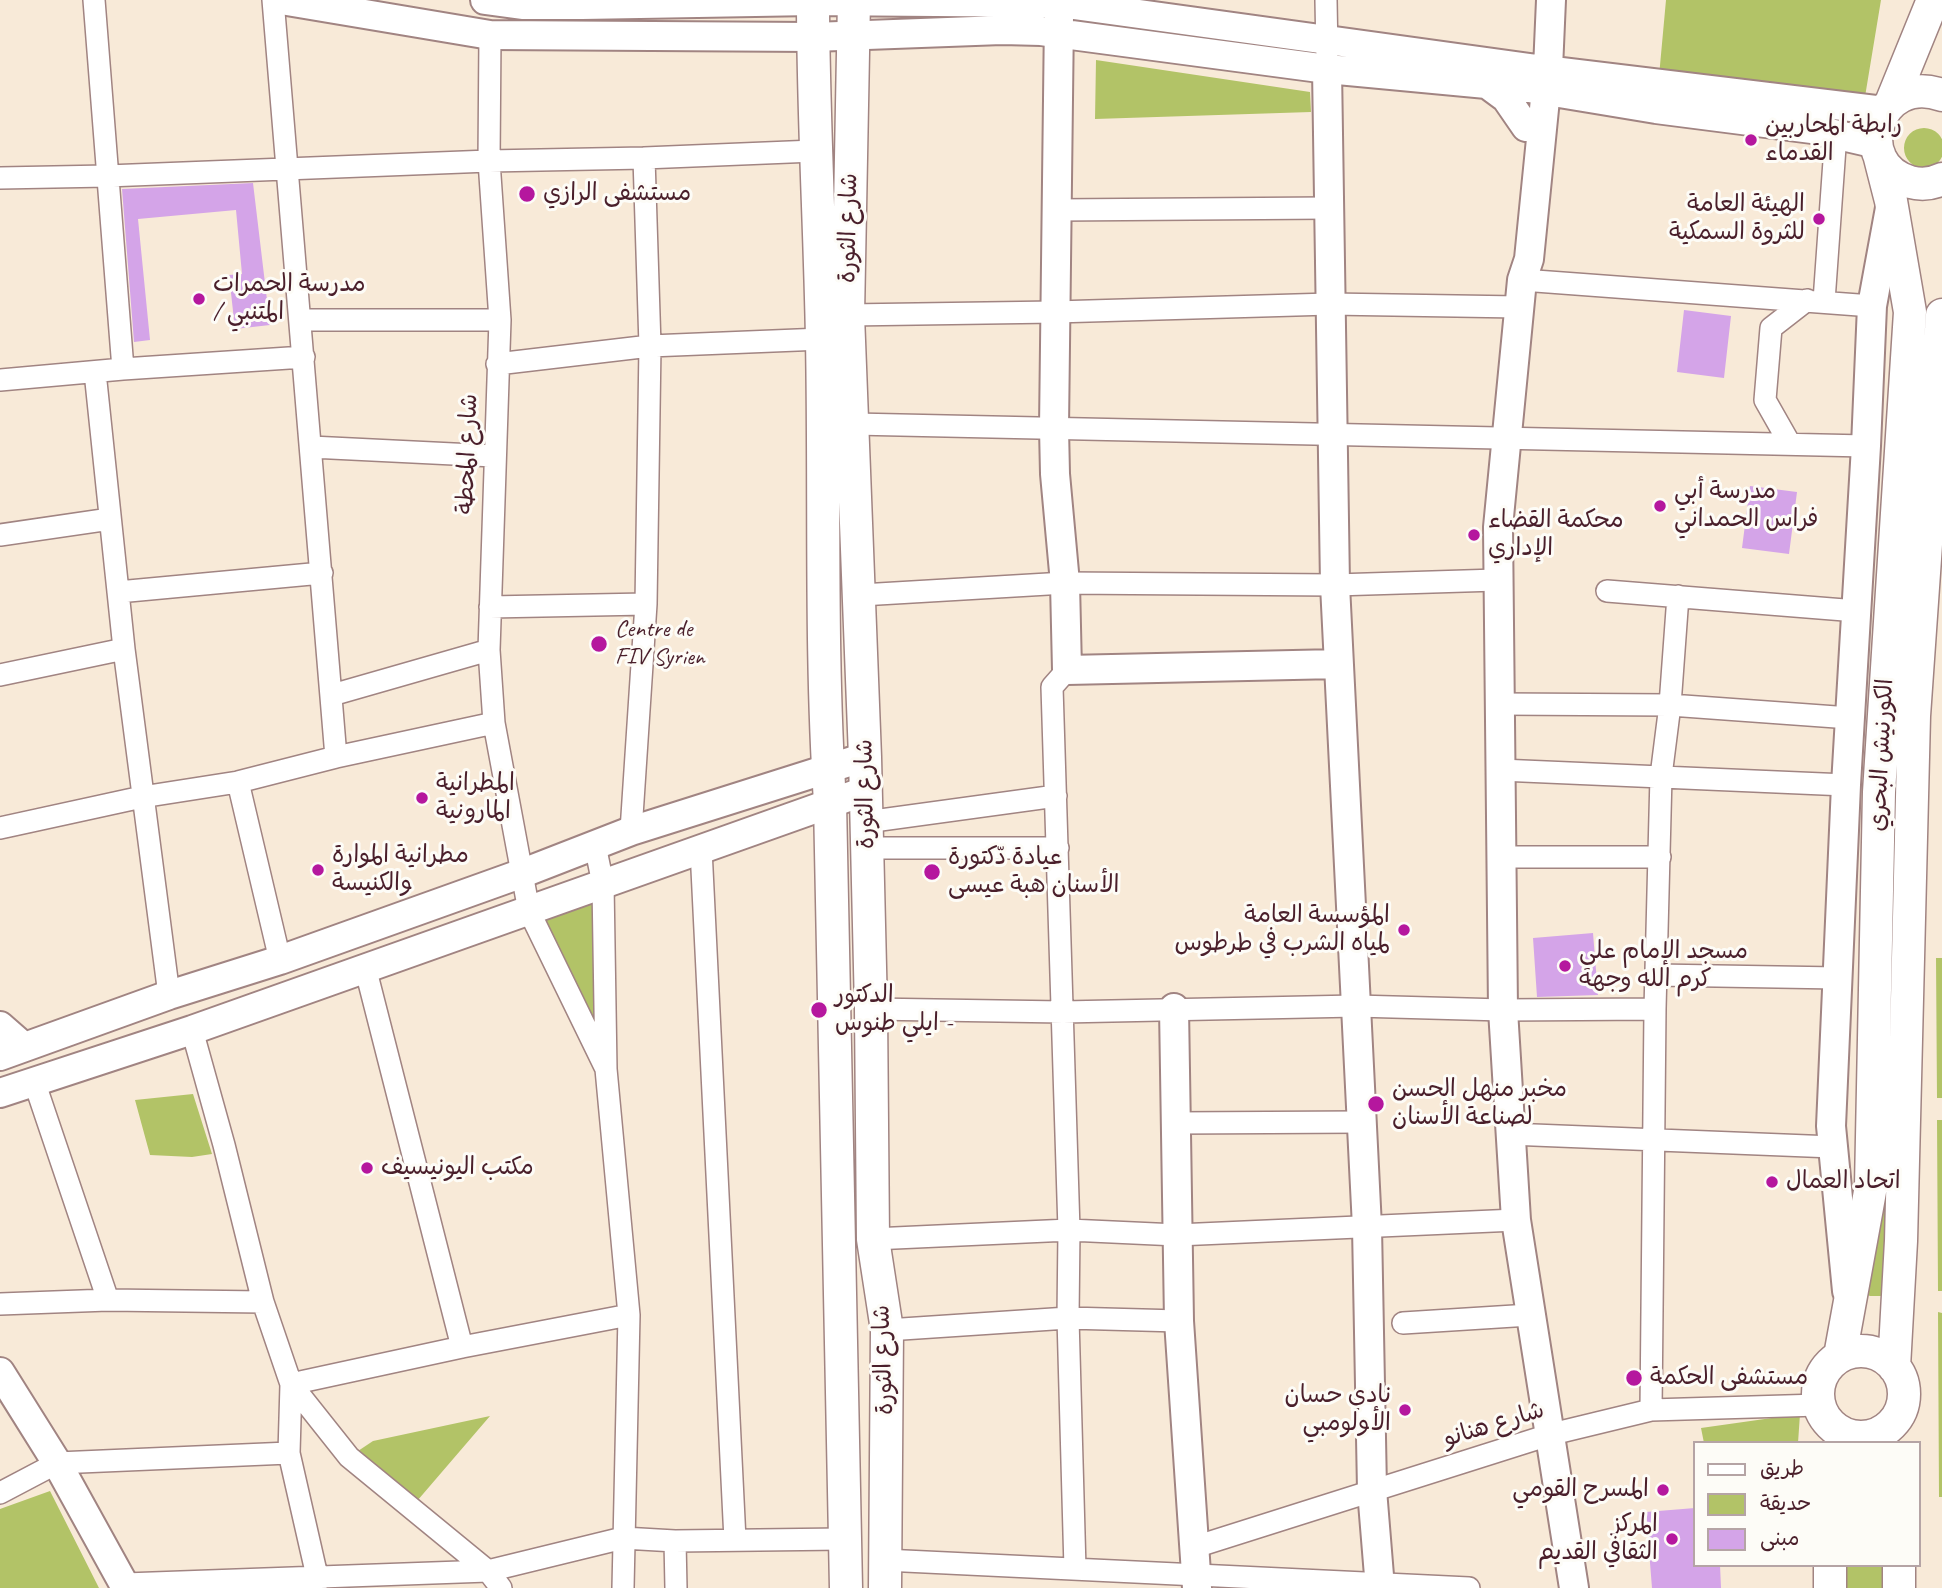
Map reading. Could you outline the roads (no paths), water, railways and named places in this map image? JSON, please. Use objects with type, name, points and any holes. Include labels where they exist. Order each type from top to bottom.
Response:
[{"type":"main road","points":[[281,0],[490,35],[854,37],[1002,30],[1327,55],[1538,79],[1656,109],[1887,107],[1903,95],[1916,91],[1931,91],[1942,95]]},
{"type":"main road","points":[[485,0],[522,5],[813,0],[1059,2],[1183,10],[1327,55],[1487,84],[1538,79]]},
{"type":"main road","name":"شارع الثورة","points":[[813,0],[814,151],[822,339],[824,711],[830,802],[846,1588]]},
{"type":"main road","points":[[1533,0],[1538,79],[1529,259],[1520,294],[1498,527],[1503,1010],[1516,1220],[1552,1434],[1574,1588]]},
{"type":"main road","points":[[1520,294],[1517,259],[1526,127],[1538,79],[1551,0]]},
{"type":"main road","name":"شارع الثورة","points":[[854,1],[848,315],[865,757],[873,1239],[887,1330],[885,1574]]},
{"type":"main road","points":[[1059,2],[1054,428],[1055,474],[1065,583],[1067,670],[1338,664]]},
{"type":"main road","points":[[1930,5],[1876,132],[1878,149],[1885,165],[1903,179],[1926,184],[1942,179]]},
{"type":"main road","points":[[1327,55],[1335,585],[1367,1227],[1372,1490],[1380,1586]]},
{"type":"main road","points":[[1487,84],[1506,98],[1526,127]]},
{"type":"main road","points":[[1758,109],[1878,149]]},
{"type":"main road","name":"الكورنيش البحري","points":[[1840,1356],[1871,1186],[1879,792],[1910,312],[1891,201],[1878,149]]},
{"type":"main road","points":[[1849,1309],[1831,1126],[1872,306],[1891,201]]},
{"type":"main road","name":"الكورنيش البحري","points":[[1894,1367],[1901,1241],[1914,716],[1942,315]]},
{"type":"main road","points":[[0,1026],[12,1051],[169,995],[280,960],[523,873],[631,831],[865,757]]},
{"type":"main road","points":[[0,1093],[192,1030],[830,802],[866,820]]},
{"type":"main road","points":[[1174,1008],[1179,1321],[1196,1570]]},
{"type":"main road","points":[[1901,1411],[1884,1431],[1872,1436],[1846,1435],[1824,1422],[1818,1391],[1821,1377],[1829,1365],[1840,1356],[1869,1352],[1883,1357],[1894,1367],[1904,1388],[1901,1441]]},
{"type":"main road","points":[[0,1372],[57,1464],[125,1586]]},
{"type":"main road","points":[[1830,1567],[1830,1588]]},
{"type":"main road","points":[[1899,1567],[1899,1588]]},
{"type":"street","points":[[94,0],[122,369]]},
{"type":"street","points":[[273,0],[302,320],[336,757]]},
{"type":"street","points":[[1326,0],[1327,55]]},
{"type":"street","name":"شارع المحطة","points":[[490,35],[489,161],[500,320],[489,650],[494,723],[529,911],[606,1069]]},
{"type":"street","points":[[1790,444],[1765,400],[1772,328],[1815,300],[1836,133]]},
{"type":"street","points":[[0,178],[489,161],[644,159],[814,151]]},
{"type":"street","points":[[631,831],[646,604],[650,346],[644,159]]},
{"type":"street","points":[[1057,210],[1329,208]]},
{"type":"street","points":[[848,315],[1330,304],[1520,294],[1815,300],[1872,306]]},
{"type":"street","points":[[302,320],[500,320]]},
{"type":"street","points":[[497,364],[650,346],[822,339]]},
{"type":"street","points":[[0,380],[304,357]]},
{"type":"street","points":[[95,372],[124,649],[169,995]]},
{"type":"street","points":[[854,424],[1866,446]]},
{"type":"street","points":[[311,447],[494,456]]},
{"type":"street","points":[[0,535],[110,519]]},
{"type":"street","points":[[118,592],[322,573]]},
{"type":"street","points":[[860,595],[1065,583],[1335,585],[1497,580]]},
{"type":"street","points":[[1607,591],[1857,611]]},
{"type":"street","points":[[1651,1410],[1655,1009],[1661,776],[1670,705],[1678,596]]},
{"type":"street","points":[[490,607],[646,604]]},
{"type":"street","points":[[0,675],[124,649]]},
{"type":"street","points":[[332,695],[489,650]]},
{"type":"street","points":[[1067,670],[1052,687],[1069,1230],[1068,1318],[1076,1569]]},
{"type":"street","points":[[1499,704],[1670,705],[1850,718]]},
{"type":"street","points":[[0,828],[142,797],[238,782],[336,757],[494,723]]},
{"type":"street","points":[[1500,770],[1846,785]]},
{"type":"street","points":[[238,782],[280,960]]},
{"type":"street","points":[[866,820],[1056,796]]},
{"type":"street","points":[[866,820],[1058,848]]},
{"type":"street","points":[[595,845],[603,884],[606,1069],[629,1315],[623,1588]]},
{"type":"street","points":[[701,849],[735,1541]]},
{"type":"street","points":[[1501,857],[1660,857]]},
{"type":"street","points":[[365,967],[462,1347]]},
{"type":"street","points":[[1656,975],[1838,978]]},
{"type":"street","points":[[871,1009],[1063,1012],[1356,1006],[1503,1010],[1655,1009]]},
{"type":"street","points":[[192,1030],[263,1303],[291,1384],[349,1457],[493,1582]]},
{"type":"street","points":[[34,1081],[108,1300]]},
{"type":"street","points":[[1175,1123],[1362,1122]]},
{"type":"street","points":[[1509,1134],[1833,1147]]},
{"type":"street","points":[[873,1239],[1069,1230],[1177,1235],[1516,1220]]},
{"type":"street","points":[[0,1304],[108,1300],[263,1303]]},
{"type":"street","points":[[291,1384],[629,1315]]},
{"type":"street","points":[[1403,1323],[1530,1315]]},
{"type":"street","points":[[887,1330],[1068,1318],[1179,1321]]},
{"type":"street","points":[[291,1384],[289,1453],[316,1582]]},
{"type":"street","name":"شارع هنانو","points":[[1196,1570],[1372,1490],[1552,1434],[1651,1410],[1824,1422]]},
{"type":"street","points":[[0,1493],[57,1464],[289,1453]]},
{"type":"street","points":[[125,1586],[493,1582],[623,1538],[675,1541],[843,1539]]},
{"type":"street","points":[[675,1541],[676,1588]]},
{"type":"street","points":[[885,1574],[1076,1569],[1196,1570],[1380,1586],[1469,1588]]},
{"type":"place","name":"رابطة المحاربين القدماء","points":[[1751,140]]},
{"type":"place","name":"مستشفى الرازي","points":[[527,194]]},
{"type":"place","name":"الهيئة العامة للثروة السمكية","points":[[1819,219]]},
{"type":"place","name":"مدرسة الحمرات / المتنبي","points":[[199,299]]},
{"type":"place","name":"مدرسة أبي فراس الحمداني","points":[[1660,506]]},
{"type":"place","name":"محكمة القضاء الإداري","points":[[1474,535]]},
{"type":"place","name":"Centre de FIV Syrien","points":[[599,644]]},
{"type":"place","name":"المطرانية المارونية","points":[[422,798]]},
{"type":"place","name":"مطرانية الموارة والكنيسة","points":[[318,870]]},
{"type":"place","name":"عيادة دّكتورة الأسنان هبة عيسى","points":[[932,872]]},
{"type":"place","name":"المؤسسة العامة لمياه الشرب في طرطوس","points":[[1404,930]]},
{"type":"place","name":"مسجد الإمام علي كرم الله وجهه","points":[[1565,966]]},
{"type":"place","name":"الدكتور ايلي طنوس -","points":[[819,1010]]},
{"type":"place","name":"مخبر منهل الحسن لصناعة الأسنان","points":[[1376,1104]]},
{"type":"place","name":"مكتب اليونيسيف","points":[[367,1168]]},
{"type":"place","name":"اتحاد العمال","points":[[1772,1182]]},
{"type":"place","name":"مستشفى الحكمة","points":[[1634,1378]]},
{"type":"place","name":"نادي حسان الأولومبي","points":[[1405,1410]]},
{"type":"place","name":"المسرح القومي","points":[[1663,1490]]},
{"type":"place","name":"المركز الثقافي القديم","points":[[1672,1539]]}]
